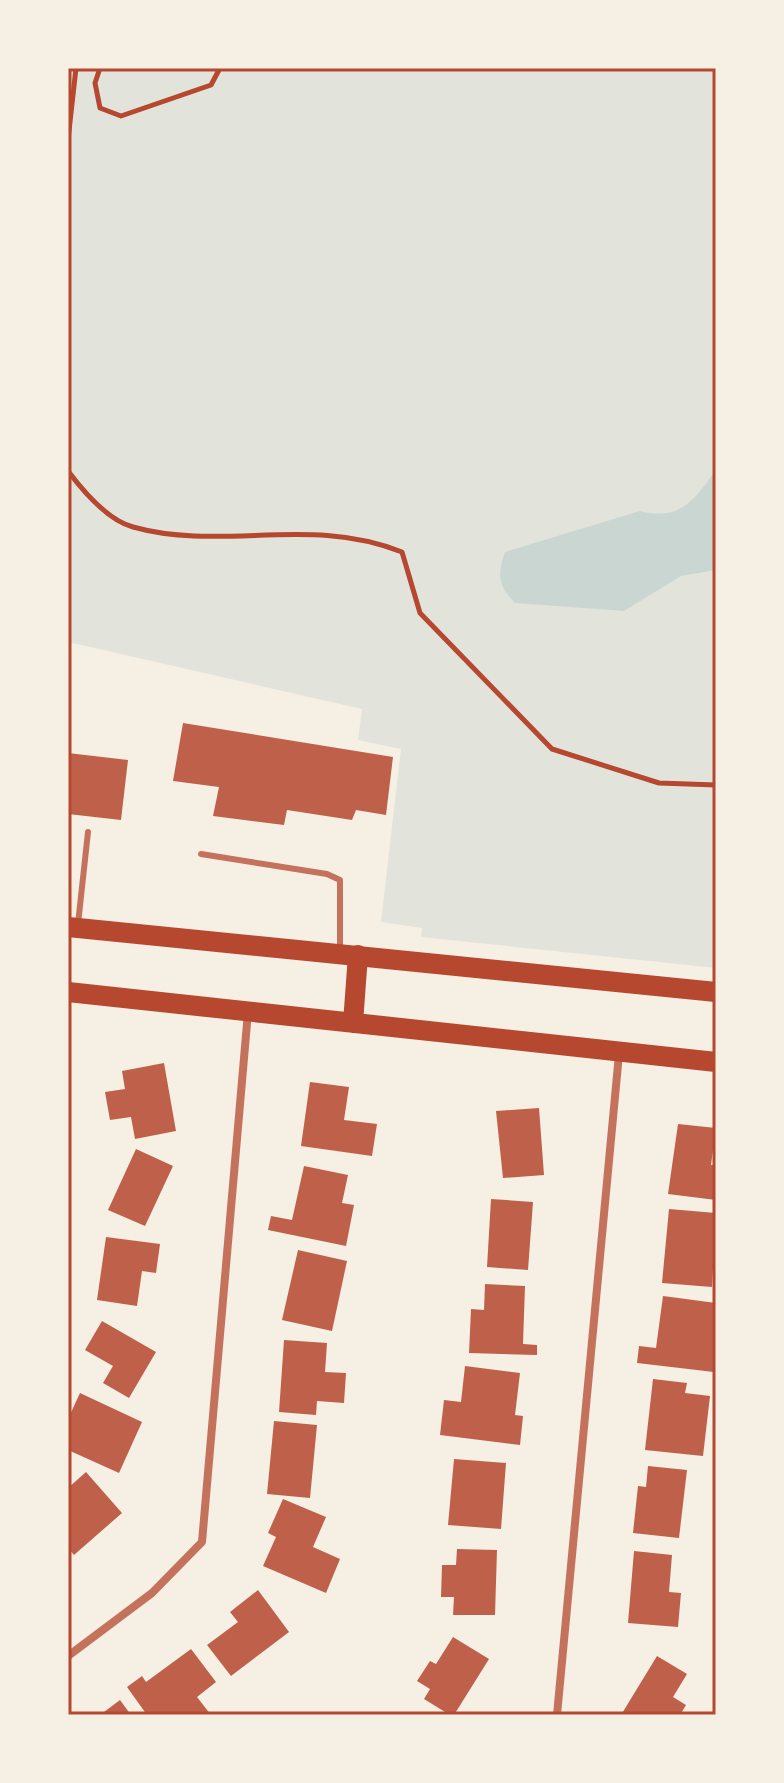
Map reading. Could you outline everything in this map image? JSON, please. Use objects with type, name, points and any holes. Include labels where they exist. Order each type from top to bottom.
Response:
[{"type":"main road","points":[[73,927],[716,992]]},
{"type":"main road","points":[[349,954],[353,1023]]},
{"type":"main road","points":[[68,992],[619,1054],[716,1062]]},
{"type":"street","points":[[68,1656],[152,1593],[202,1542],[248,1011]]},
{"type":"street","points":[[557,1715],[619,1054]]},
{"type":"lane","points":[[73,927],[88,832]]},
{"type":"lane","points":[[201,854],[327,874],[340,880],[349,954]]},
{"type":"path","points":[[68,140],[76,68]]},
{"type":"path","points":[[100,68],[95,83],[100,108],[121,116],[211,85],[220,68]]},
{"type":"path","points":[[68,471],[86,495],[130,526],[201,536],[317,532],[372,540],[402,552],[420,613],[552,749],[659,783],[716,785]]},
{"type":"shaded area","points":[[68,68],[716,68],[716,968],[421,937],[422,928],[381,922],[401,749],[358,740],[362,709],[68,642]]},
{"type":"shaded area","points":[[716,469],[716,570],[681,576],[624,611],[515,603],[505,591],[500,574],[505,552],[640,511],[676,511],[693,499]]},
{"type":"building","points":[[183,723],[393,757],[386,815],[356,810],[352,820],[287,810],[284,825],[213,816],[219,787],[173,781]]},
{"type":"building","points":[[68,753],[128,760],[121,820],[68,814]]},
{"type":"building","points":[[164,1063],[176,1131],[135,1139],[131,1117],[110,1120],[105,1092],[125,1089],[122,1071]]},
{"type":"building","points":[[310,1082],[349,1087],[344,1120],[377,1124],[372,1156],[301,1146]]},
{"type":"building","points":[[539,1108],[544,1175],[503,1178],[496,1111]]},
{"type":"building","points":[[678,1124],[716,1128],[711,1165],[716,1165],[716,1200],[668,1194]]},
{"type":"building","points":[[136,1149],[173,1166],[145,1226],[108,1210]]},
{"type":"building","points":[[304,1166],[348,1175],[342,1203],[354,1205],[346,1246],[268,1230],[271,1216],[292,1220]]},
{"type":"building","points":[[491,1199],[533,1202],[528,1270],[487,1267]]},
{"type":"building","points":[[669,1209],[716,1213],[712,1287],[662,1283]]},
{"type":"building","points":[[106,1237],[160,1244],[156,1273],[142,1271],[137,1306],[97,1300]]},
{"type":"building","points":[[298,1250],[347,1261],[332,1331],[282,1320]]},
{"type":"building","points":[[485,1284],[525,1286],[523,1344],[537,1345],[537,1355],[469,1353],[471,1309],[484,1310]]},
{"type":"building","points":[[663,1296],[716,1303],[714,1372],[637,1363],[639,1346],[656,1348]]},
{"type":"building","points":[[102,1321],[156,1352],[129,1398],[103,1383],[113,1366],[85,1350]]},
{"type":"building","points":[[284,1340],[327,1343],[325,1372],[346,1373],[344,1403],[317,1401],[316,1415],[279,1412]]},
{"type":"building","points":[[465,1366],[520,1373],[515,1415],[523,1416],[520,1445],[440,1435],[444,1400],[461,1402]]},
{"type":"building","points":[[653,1379],[687,1383],[685,1393],[710,1396],[703,1456],[645,1450]]},
{"type":"building","points":[[80,1393],[142,1422],[119,1473],[68,1450],[68,1419]]},
{"type":"building","points":[[274,1421],[317,1425],[310,1498],[267,1494]]},
{"type":"building","points":[[454,1459],[506,1463],[501,1529],[448,1525]]},
{"type":"building","points":[[648,1466],[687,1470],[679,1538],[633,1533],[638,1486],[646,1487]]},
{"type":"building","points":[[86,1472],[122,1513],[74,1555],[68,1548],[68,1488]]},
{"type":"building","points":[[283,1499],[326,1517],[313,1547],[340,1559],[326,1593],[263,1566],[276,1537],[268,1533]]},
{"type":"building","points":[[457,1549],[497,1550],[495,1615],[453,1615],[454,1597],[441,1597],[442,1565],[456,1565]]},
{"type":"building","points":[[634,1551],[672,1555],[669,1592],[681,1593],[678,1627],[628,1623]]},
{"type":"building","points":[[258,1590],[289,1632],[231,1676],[207,1645],[238,1622],[230,1612]]},
{"type":"building","points":[[453,1637],[489,1659],[454,1715],[450,1715],[424,1699],[430,1689],[417,1681],[430,1661],[436,1664]]},
{"type":"building","points":[[191,1649],[216,1682],[197,1697],[211,1715],[147,1715],[127,1687],[142,1676],[146,1682]]},
{"type":"building","points":[[657,1656],[687,1674],[673,1697],[686,1705],[680,1715],[621,1715]]},
{"type":"building","points":[[120,1700],[131,1715],[100,1715]]}]
